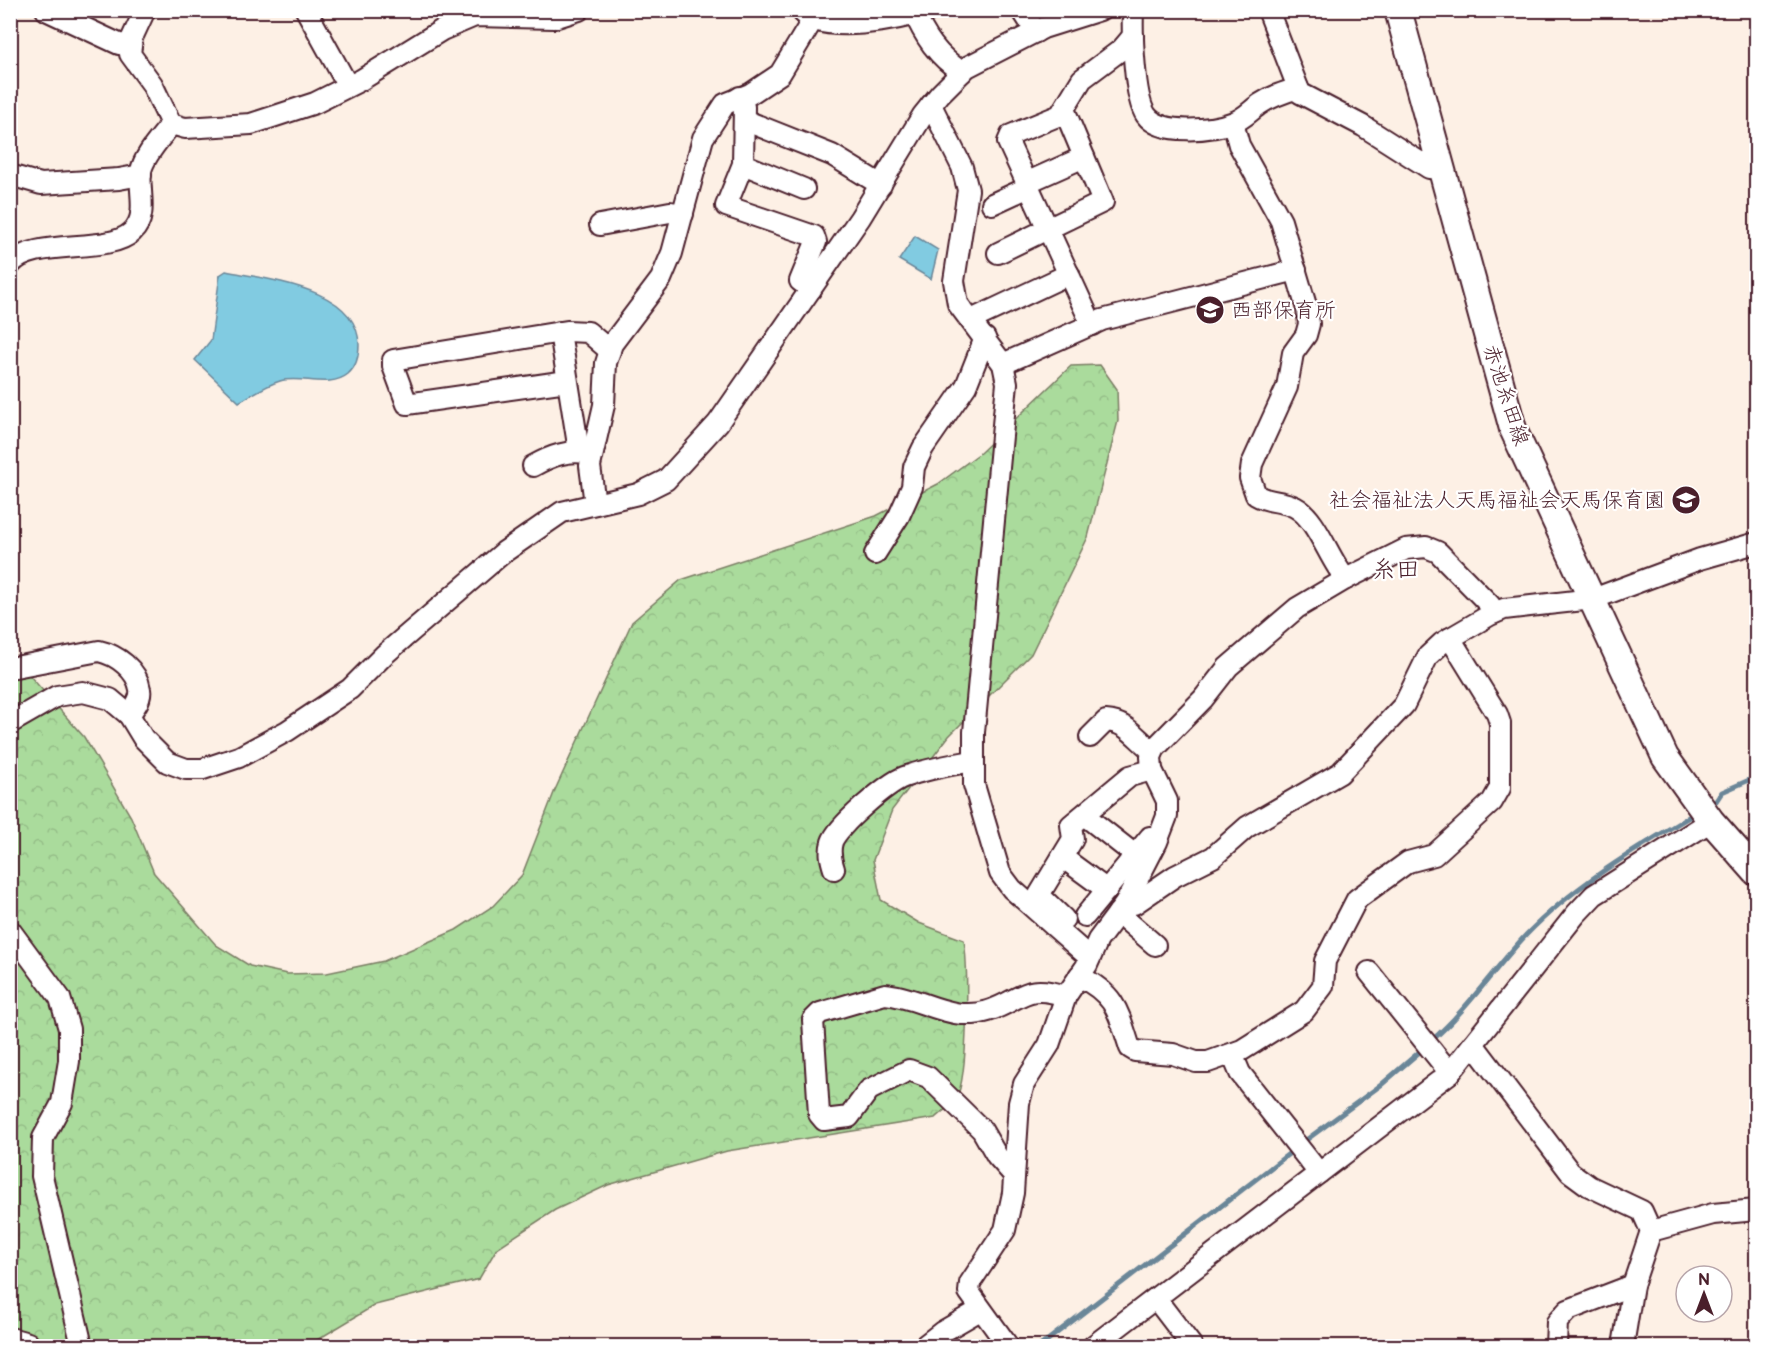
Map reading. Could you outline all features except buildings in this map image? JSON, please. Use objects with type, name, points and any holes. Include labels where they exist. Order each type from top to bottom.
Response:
[{"type":"main road","name":"赤池糸田線","points":[[1398,10],[1513,429],[1665,757],[1711,821],[1756,872]]},
{"type":"street","points":[[45,10],[119,44],[131,45]]},
{"type":"street","points":[[145,10],[131,45],[130,54],[152,84],[171,124],[185,128],[250,124],[315,103],[474,13],[554,18],[579,10]]},
{"type":"street","points":[[306,10],[348,86]]},
{"type":"street","points":[[1022,10],[1036,32]]},
{"type":"street","points":[[10,723],[57,696],[83,692],[110,699],[129,716],[143,738],[167,762],[186,769],[203,769],[239,757],[287,730],[350,689],[385,654],[504,552],[562,512],[638,494],[666,480],[718,423],[881,185],[931,105],[967,67],[1036,32],[1100,10]]},
{"type":"street","points":[[1133,10],[1133,36],[1141,105],[1147,117],[1167,128],[1199,130],[1233,123],[1278,94],[1298,88]]},
{"type":"street","points":[[1268,10],[1298,88],[1309,98],[1363,126],[1429,168],[1442,169]]},
{"type":"street","points":[[586,453],[604,405],[606,363],[612,344],[658,284],[672,253],[703,138],[725,104],[740,98],[780,74],[806,16],[824,24],[864,22],[919,12],[922,32],[946,63],[962,72]]},
{"type":"street","points":[[1092,325],[1008,142],[1011,135],[1060,115],[1082,79],[1122,49],[1133,36]]},
{"type":"street","points":[[740,98],[744,120],[743,164],[726,206],[814,236],[816,242],[800,281],[811,289]]},
{"type":"street","points":[[931,105],[943,124],[962,167],[968,190],[954,281],[958,304],[1003,364],[1007,383],[973,761],[979,811],[1000,873],[1012,889],[1092,953]]},
{"type":"street","points":[[998,253],[1103,202],[1064,109]]},
{"type":"street","points":[[744,120],[832,155],[881,185]]},
{"type":"street","points":[[1233,123],[1239,145],[1281,221],[1309,324],[1306,335],[1293,353],[1287,387],[1252,464],[1250,478],[1256,495],[1266,502],[1296,507],[1307,517],[1337,570],[1346,579]]},
{"type":"street","points":[[10,265],[24,254],[111,240],[130,234],[139,223],[141,175],[144,163],[171,124]]},
{"type":"street","points":[[992,204],[1084,157]]},
{"type":"street","points":[[743,164],[804,189]]},
{"type":"street","points":[[10,175],[41,184],[119,179],[141,175]]},
{"type":"street","points":[[600,225],[670,212],[683,214]]},
{"type":"street","points":[[1003,364],[1092,325],[1125,314],[1296,270]]},
{"type":"street","points":[[970,320],[1069,274]]},
{"type":"street","points":[[567,381],[407,404],[393,366],[393,360],[560,332],[588,332],[610,351]]},
{"type":"street","points":[[560,332],[567,381],[590,466],[595,504]]},
{"type":"street","points":[[875,554],[899,516],[912,487],[914,467],[923,448],[966,386],[985,338]]},
{"type":"street","points":[[533,466],[552,456],[586,453]]},
{"type":"street","points":[[1122,909],[1134,904],[1175,876],[1213,857],[1247,827],[1340,773],[1404,705],[1428,656],[1450,638],[1504,609],[1593,600],[1700,559],[1756,543]]},
{"type":"street","points":[[1092,953],[1039,895],[1073,839],[1071,825],[1153,760],[1228,667],[1297,608],[1346,579],[1406,549],[1426,547],[1438,552],[1490,605],[1494,614]]},
{"type":"street","points":[[1079,976],[1091,982],[1115,1002],[1130,1048],[1135,1051],[1173,1054],[1196,1062],[1232,1054],[1304,1011],[1323,986],[1325,961],[1358,898],[1408,862],[1434,855],[1492,802],[1500,788],[1500,723],[1497,714],[1450,638]]},
{"type":"street","points":[[10,668],[99,651],[113,654],[133,673],[141,690],[138,704],[129,716]]},
{"type":"street","points":[[1008,1347],[969,1292],[970,1283],[1005,1230],[1013,1193],[1012,1173],[1019,1103],[1024,1084],[1049,1045],[1066,996],[1122,909],[1167,816],[1167,801],[1153,760],[1128,727],[1106,721],[1090,736]]},
{"type":"street","points":[[834,869],[830,857],[832,841],[842,826],[887,788],[902,778],[973,761]]},
{"type":"street","points":[[1084,814],[1135,855]]},
{"type":"street","points":[[1093,1347],[1450,1072],[1575,914],[1594,895],[1711,821]]},
{"type":"street","points":[[1085,916],[1155,830],[1161,831]]},
{"type":"street","points":[[1062,857],[1107,890]]},
{"type":"street","points":[[1122,909],[1155,945]]},
{"type":"street","points":[[10,930],[60,998],[69,1029],[69,1060],[62,1103],[42,1138],[42,1176],[82,1347]]},
{"type":"street","points":[[1369,972],[1450,1072]]},
{"type":"street","points":[[1012,1173],[997,1156],[982,1130],[928,1077],[919,1072],[909,1070],[869,1089],[849,1117],[824,1120],[819,1114],[813,1020],[820,1013],[885,994],[896,995],[950,1014],[987,1011],[1025,992],[1054,992],[1066,996]]},
{"type":"street","points":[[1473,1044],[1570,1172],[1589,1186],[1642,1211],[1651,1231],[1633,1285],[1623,1347]]},
{"type":"street","points":[[1232,1054],[1240,1072],[1319,1173]]},
{"type":"street","points":[[1651,1231],[1713,1214],[1756,1210]]},
{"type":"street","points":[[1556,1347],[1557,1322],[1568,1310],[1633,1285]]},
{"type":"street","points":[[1156,1299],[1192,1347]]},
{"type":"street","points":[[924,1347],[942,1332],[980,1310]]},
{"type":"street","points":[[10,1338],[28,1343],[29,1347]]},
{"type":"green space","points":[[1100,365],[1117,389],[1118,421],[1088,537],[1031,654],[949,736],[892,810],[873,860],[881,900],[919,923],[964,940],[967,997],[965,1046],[960,1087],[952,1104],[935,1118],[727,1151],[608,1185],[555,1210],[497,1248],[479,1279],[375,1305],[307,1346],[11,1346],[11,662],[23,668],[84,737],[131,817],[154,873],[216,945],[250,966],[287,974],[327,973],[384,961],[456,930],[493,906],[522,875],[555,790],[632,622],[681,580],[876,516],[938,484],[980,453],[1071,366]]},
{"type":"water","points":[[915,236],[938,250],[931,279],[899,260]]},
{"type":"water","points":[[226,271],[287,283],[308,290],[328,299],[344,311],[355,326],[359,345],[356,361],[351,371],[333,381],[297,379],[280,381],[239,402],[195,360],[211,340],[220,275]]},
{"type":"waterway","points":[[1708,806],[1716,801],[1722,792],[1756,777]]},
{"type":"waterway","points":[[1431,1041],[1468,1003],[1514,948],[1545,917],[1607,868],[1697,812]]},
{"type":"waterway","points":[[1302,1143],[1381,1085],[1424,1048]]},
{"type":"waterway","points":[[1040,1346],[1295,1149]]},
{"type":"place","name":"西部保育所","points":[[1210,310]]},
{"type":"place","name":"社会福祉法人天馬福祉会天馬保育園","points":[[1686,500]]},
{"type":"district","name":"糸田","points":[[1396,569]]}]
